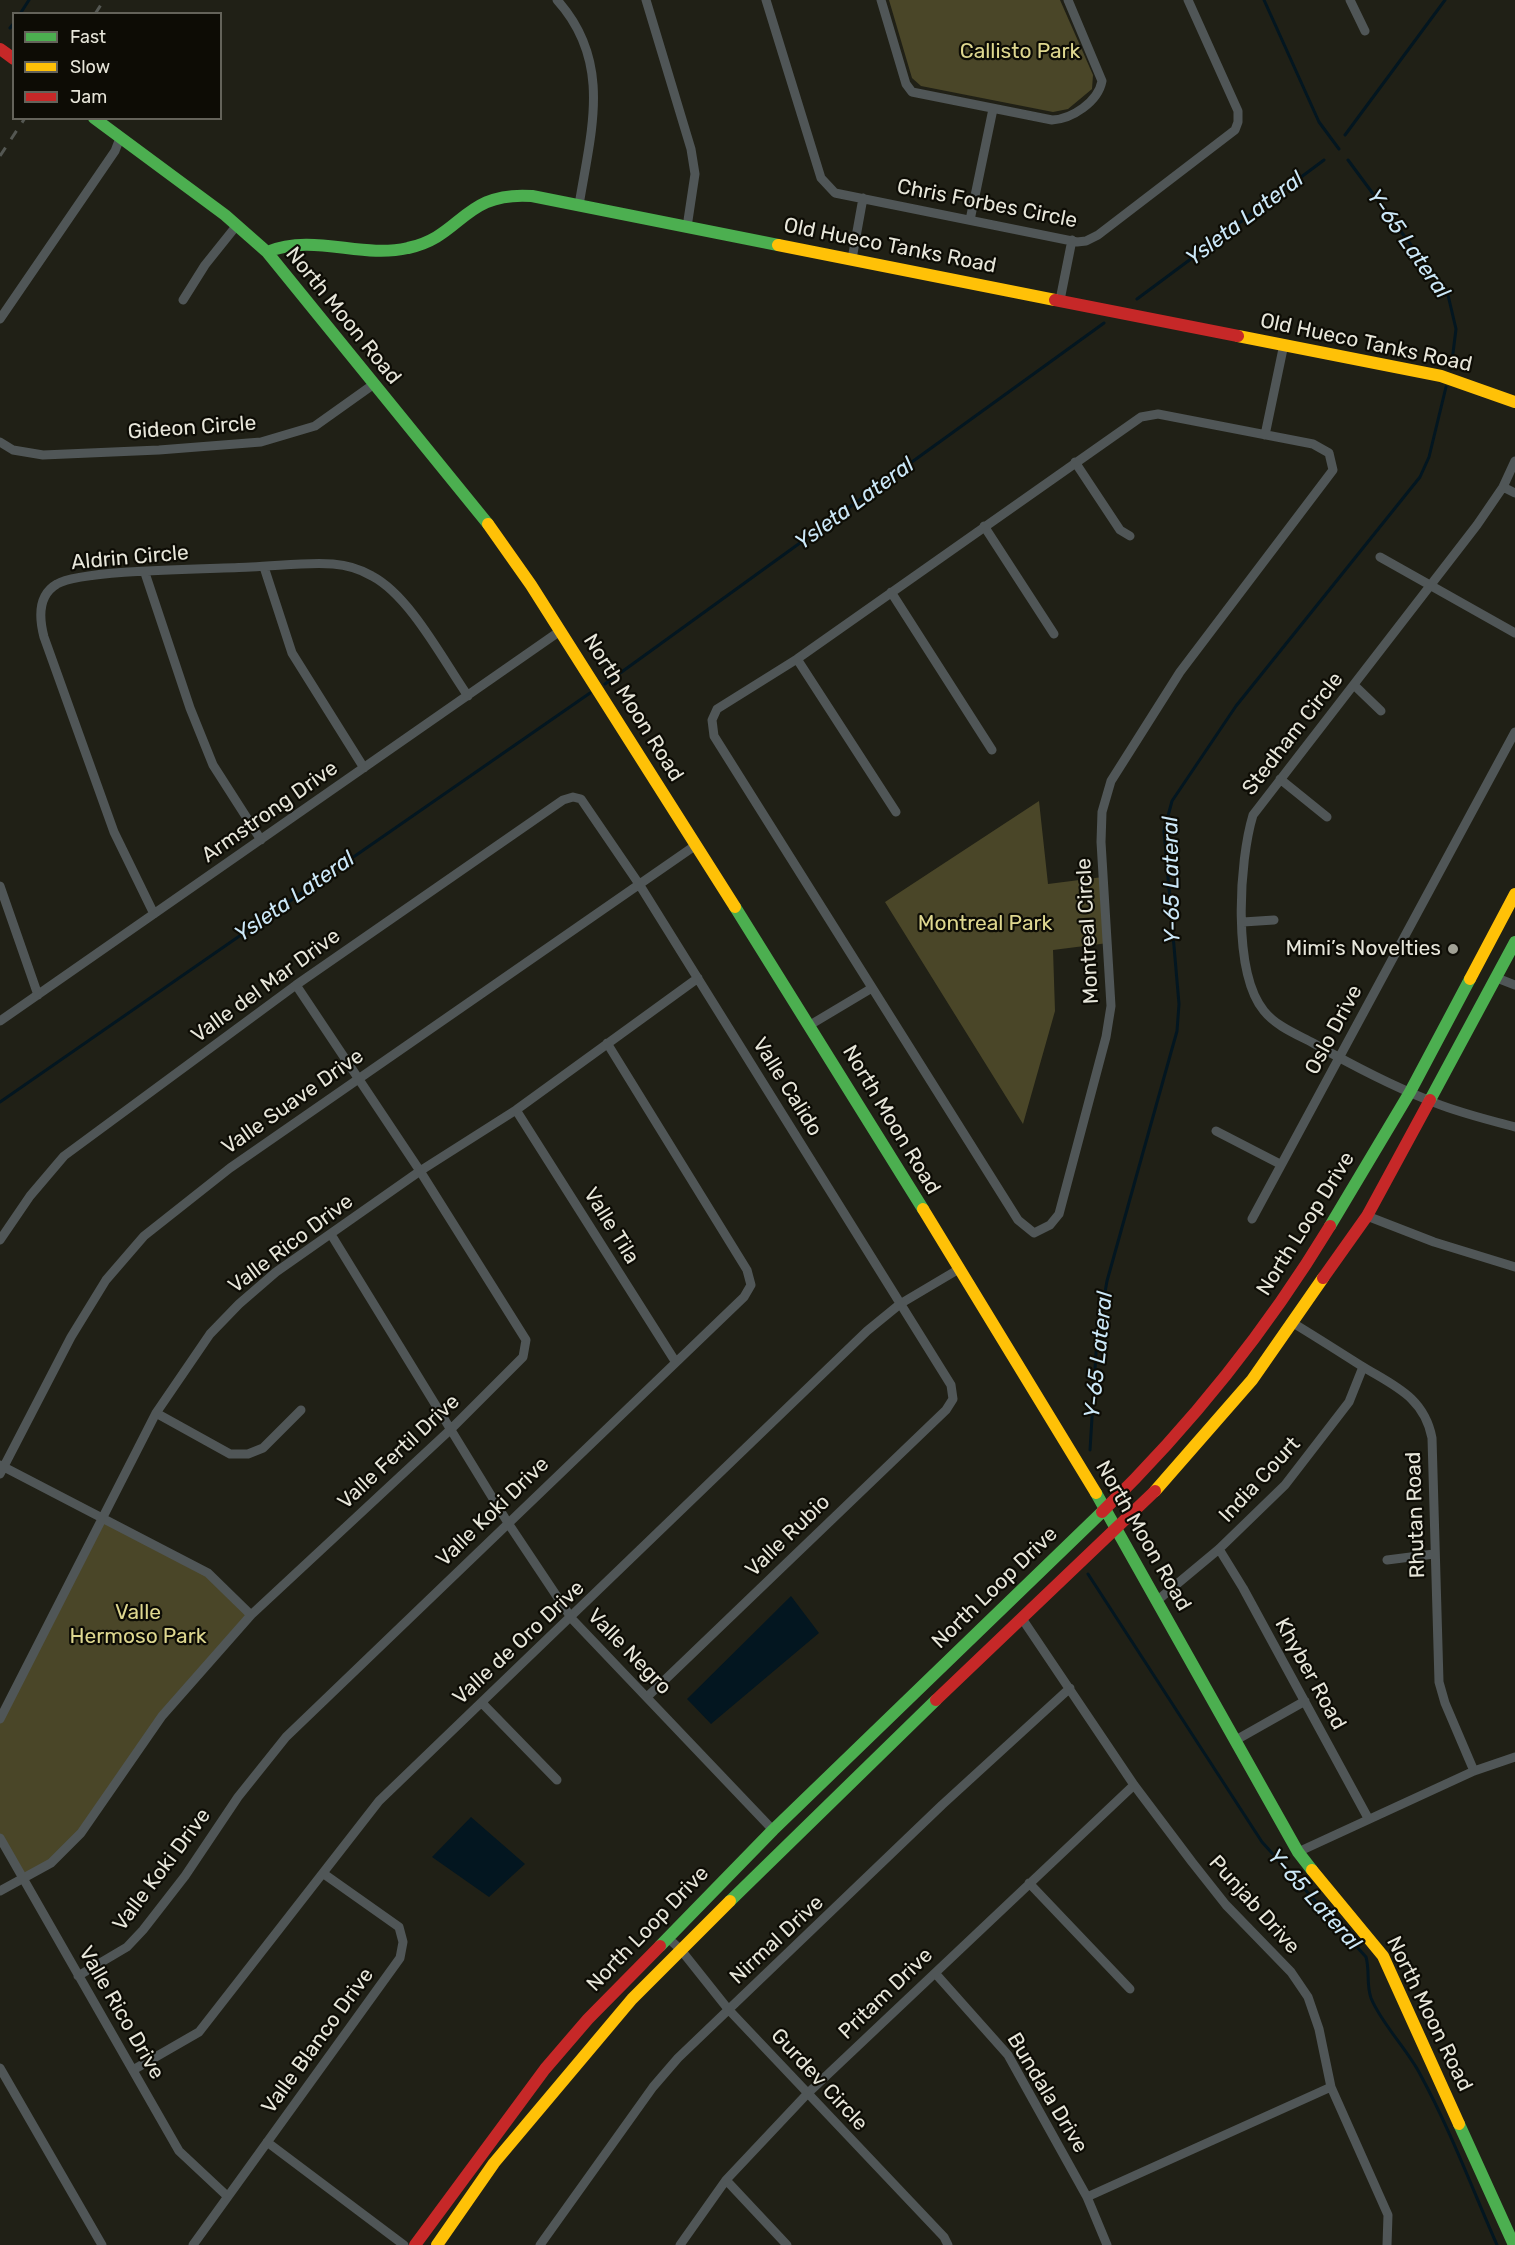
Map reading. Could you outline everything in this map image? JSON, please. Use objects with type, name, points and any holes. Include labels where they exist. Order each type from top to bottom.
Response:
[{"type":"street","points":[[557,0],[581,32],[592,68],[595,111],[579,205]]},
{"type":"street","points":[[646,0],[691,149],[695,174],[687,227]]},
{"type":"street","name":"Chris Forbes Circle","points":[[766,0],[821,178],[835,193],[1071,240],[1086,241],[1098,235],[1235,130],[1238,111],[1188,0]]},
{"type":"street","points":[[881,0],[906,84],[912,92],[993,109],[1059,119],[1096,98],[1102,81],[1099,69],[1068,0]]},
{"type":"street","points":[[1350,0],[1365,31]]},
{"type":"street","points":[[970,220],[993,109]]},
{"type":"street","name":"North Moon Road","points":[[97,120],[237,225],[267,252],[487,522],[560,631],[810,1025],[1118,1527],[1298,1852],[1383,1956],[1514,2245]]},
{"type":"street","points":[[0,319],[115,151],[120,138]]},
{"type":"street","name":"Old Hueco Tanks Road","points":[[267,252],[290,242],[388,251],[407,249],[435,239],[484,202],[507,195],[532,196],[1441,376],[1515,402]]},
{"type":"street","points":[[852,259],[863,198]]},
{"type":"street","points":[[183,300],[237,225]]},
{"type":"street","points":[[1060,300],[1071,240]]},
{"type":"street","points":[[1265,435],[1284,344]]},
{"type":"street","name":"Gideon Circle","points":[[0,442],[13,450],[44,455],[261,442],[315,426],[374,384]]},
{"type":"street","name":"Montreal Circle","points":[[1158,414],[1265,435],[1313,444],[1329,453],[1333,470],[1180,672],[1111,782],[1102,812],[1101,842],[1111,1006],[1107,1037],[1059,1215],[1050,1225],[1034,1233],[1018,1220],[872,988],[714,736],[712,720],[717,709],[797,659],[1141,417],[1158,414]]},
{"type":"street","name":"Stedham Circle","points":[[1515,461],[1503,487],[1432,584],[1253,815],[1242,882],[1246,973],[1258,1004],[1273,1021],[1340,1059],[1429,1101],[1515,1127]]},
{"type":"street","points":[[1076,462],[1120,530],[1130,536]]},
{"type":"street","points":[[1503,487],[1515,493]]},
{"type":"street","points":[[984,526],[1054,634]]},
{"type":"street","points":[[1380,557],[1432,584],[1515,633]]},
{"type":"street","name":"Aldrin Circle","points":[[154,914],[114,832],[69,710],[40,620],[45,595],[63,581],[81,577],[333,564],[372,576],[402,600],[468,696]]},
{"type":"street","points":[[264,567],[292,653],[364,768]]},
{"type":"street","points":[[145,573],[190,708],[213,765],[261,840]]},
{"type":"street","points":[[891,592],[992,750]]},
{"type":"street","name":"Armstrong Drive","points":[[0,1022],[560,631]]},
{"type":"street","points":[[797,659],[896,812]]},
{"type":"street","points":[[1354,684],[1381,711]]},
{"type":"street","name":"Oslo Drive","points":[[1252,1219],[1515,732]]},
{"type":"street","points":[[1280,779],[1327,817]]},
{"type":"street","name":"Valle del Mar Drive","points":[[0,1240],[30,1196],[64,1156],[296,985],[562,800],[573,797],[581,799]]},
{"type":"street","name":"Valle Calido","points":[[581,799],[639,884],[951,1385],[953,1399]]},
{"type":"street","name":"Valle Suave Drive","points":[[1,1469],[71,1337],[106,1280],[144,1236],[230,1168],[696,845]]},
{"type":"street","points":[[0,886],[4,910],[38,995]]},
{"type":"street","name":"North Loop Drive","points":[[415,2245],[545,2069],[588,2019],[773,1830],[1151,1464],[1219,1382],[1295,1284],[1410,1092],[1515,894]]},
{"type":"street","points":[[1243,922],[1274,920]]},
{"type":"street","name":"North Loop Drive","points":[[437,2245],[494,2163],[632,2000],[786,1844],[1118,1527],[1197,1446],[1252,1380],[1367,1216],[1515,942]]},
{"type":"street","name":"Valle Rico Drive","points":[[0,1719],[156,1413],[210,1334],[239,1304],[276,1272],[332,1236],[420,1171],[516,1110],[698,978]]},
{"type":"street","points":[[1497,978],[1515,985]]},
{"type":"street","name":"Valle Fertil Drive","points":[[0,1891],[51,1863],[81,1833],[162,1716],[251,1615],[450,1430],[523,1357],[526,1340],[420,1171],[296,985]]},
{"type":"street","points":[[810,1025],[872,988]]},
{"type":"street","name":"Valle Koki Drive","points":[[78,1976],[127,1947],[164,1904],[238,1797],[286,1737],[744,1297],[751,1285],[747,1270],[607,1043]]},
{"type":"street","name":"Valle Tila","points":[[516,1110],[675,1361]]},
{"type":"street","points":[[1216,1131],[1280,1164]]},
{"type":"street","points":[[1367,1216],[1434,1242],[1515,1267]]},
{"type":"street","name":"Valle Negro","points":[[332,1236],[508,1523],[572,1619],[773,1830]]},
{"type":"street","name":"Valle de Oro Drive","points":[[133,2070],[199,2032],[379,1802],[572,1619],[867,1331],[900,1304],[959,1269]]},
{"type":"street","name":"Rhutan Road","points":[[1293,1323],[1363,1367],[1394,1383],[1411,1397],[1425,1416],[1432,1438],[1439,1682],[1445,1704],[1474,1770]]},
{"type":"street","name":"India Court","points":[[1159,1599],[1219,1549],[1285,1485],[1349,1402],[1363,1367]]},
{"type":"street","name":"Valle Rubio","points":[[647,1697],[946,1410],[953,1399]]},
{"type":"street","points":[[156,1413],[230,1454],[248,1454],[263,1448],[301,1410]]},
{"type":"street","points":[[1,1469],[105,1517],[208,1573],[251,1615]]},
{"type":"street","name":"Khyber Road","points":[[1219,1549],[1368,1818]]},
{"type":"street","points":[[1387,1560],[1434,1554]]},
{"type":"street","name":"Punjab Drive","points":[[1023,1620],[1134,1785],[1226,1905],[1301,1985],[1315,2013],[1331,2087],[1388,2215],[1387,2245]]},
{"type":"street","name":"Nirmal Drive","points":[[540,2245],[653,2087],[678,2058],[942,1805],[1070,1688]]},
{"type":"street","points":[[1236,1740],[1305,1701]]},
{"type":"street","points":[[482,1703],[557,1780]]},
{"type":"street","points":[[1298,1852],[1474,1770],[1515,1757]]},
{"type":"street","name":"Pritam Drive","points":[[680,2245],[726,2180],[807,2094],[1134,1785]]},
{"type":"street","name":"Valle Rico Drive","points":[[0,1838],[179,2151],[226,2195]]},
{"type":"street","name":"Valle Blanco Drive","points":[[193,2245],[226,2195],[267,2142],[399,1958],[403,1941],[399,1927],[324,1874]]},
{"type":"street","points":[[1029,1883],[1130,1989]]},
{"type":"street","name":"Gurdev Circle","points":[[667,1937],[681,1950],[728,2009],[944,2237],[948,2245]]},
{"type":"street","name":"Bundala Drive","points":[[935,1973],[1004,2050],[1087,2197],[1107,2245]]},
{"type":"street","points":[[0,2068],[102,2245]]},
{"type":"street","points":[[1087,2197],[1331,2087]]},
{"type":"street","points":[[267,2142],[404,2245]]},
{"type":"street","points":[[726,2180],[787,2245]]},
{"type":"green space","name":"Callisto Park","points":[[889,0],[1060,0],[1093,75],[1092,89],[1068,109],[1053,112],[921,86],[912,78]]},
{"type":"green space","name":"Montreal Park","points":[[1039,801],[1048,884],[1103,877],[1108,943],[1053,950],[1055,1011],[1023,1124],[885,902]]},
{"type":"green space","name":"Valle Hermoso Park","points":[[105,1517],[208,1573],[251,1615],[162,1716],[81,1833],[51,1863],[23,1878],[0,1838],[0,1719]]},
{"type":"water","points":[[791,1596],[819,1633],[711,1724],[687,1699]]},
{"type":"water","points":[[471,1817],[525,1864],[489,1897],[432,1857]]},
{"type":"waterway","points":[[21,12],[29,0]]},
{"type":"waterway","points":[[1264,0],[1319,122],[1339,149]]},
{"type":"waterway","name":"Ysleta Lateral","points":[[1345,135],[1445,0]]},
{"type":"waterway","name":"Ysleta Lateral","points":[[1137,299],[1324,160]]},
{"type":"waterway","name":"Y-65 Lateral","points":[[1348,160],[1448,295],[1456,329],[1451,369]]},
{"type":"waterway","name":"Ysleta Lateral","points":[[605,684],[1104,323]]},
{"type":"waterway","name":"Y-65 Lateral","points":[[1090,1450],[1097,1337],[1107,1281],[1177,1031],[1179,1004],[1164,831],[1172,801],[1236,706],[1420,477],[1429,457],[1446,387]]},
{"type":"waterway","name":"Ysleta Lateral","points":[[0,1102],[590,693]]},
{"type":"waterway","name":"Y-65 Lateral","points":[[1088,1574],[1262,1842],[1366,1957],[1369,1988],[1375,2007],[1415,2065],[1431,2095],[1497,2245]]},
{"type":"railway","points":[[96,12],[104,0]]},
{"type":"railway","points":[[0,156],[24,120]]},
{"type":"traffic: fast","points":[[97,120],[225,215],[267,252],[488,524]]},
{"type":"traffic: fast","points":[[267,252],[303,245],[372,251],[408,248],[440,235],[477,207],[491,200],[509,196],[532,196],[778,245]]},
{"type":"traffic: fast","points":[[735,907],[923,1209]]},
{"type":"traffic: fast","points":[[1430,1100],[1515,942]]},
{"type":"traffic: fast","points":[[1330,1226],[1410,1092],[1470,979]]},
{"type":"traffic: fast","points":[[1096,1493],[1298,1852],[1312,1870]]},
{"type":"traffic: fast","points":[[660,1946],[773,1830],[1102,1512]]},
{"type":"traffic: fast","points":[[730,1901],[936,1700]]},
{"type":"traffic: fast","points":[[1459,2124],[1514,2245]]},
{"type":"traffic: slow","points":[[778,245],[1055,300]]},
{"type":"traffic: slow","points":[[1238,336],[1441,376],[1515,402]]},
{"type":"traffic: slow","points":[[488,524],[531,585],[735,907]]},
{"type":"traffic: slow","points":[[1470,979],[1515,894]]},
{"type":"traffic: slow","points":[[923,1209],[1096,1493]]},
{"type":"traffic: slow","points":[[1155,1491],[1252,1380],[1323,1278]]},
{"type":"traffic: slow","points":[[1312,1870],[1383,1956],[1459,2124]]},
{"type":"traffic: slow","points":[[437,2245],[494,2163],[632,1999],[730,1901]]},
{"type":"traffic: jam","points":[[0,49],[12,58]]},
{"type":"traffic: jam","points":[[1055,300],[1238,336]]},
{"type":"traffic: jam","points":[[1323,1278],[1367,1216],[1430,1100]]},
{"type":"traffic: jam","points":[[1102,1512],[1196,1412],[1225,1376],[1280,1303],[1330,1226]]},
{"type":"traffic: jam","points":[[936,1700],[1155,1491]]},
{"type":"traffic: jam","points":[[415,2245],[545,2069],[588,2019],[660,1946]]},
{"type":"place","name":"Mimi’s Novelties","points":[[1453,949]]}]
